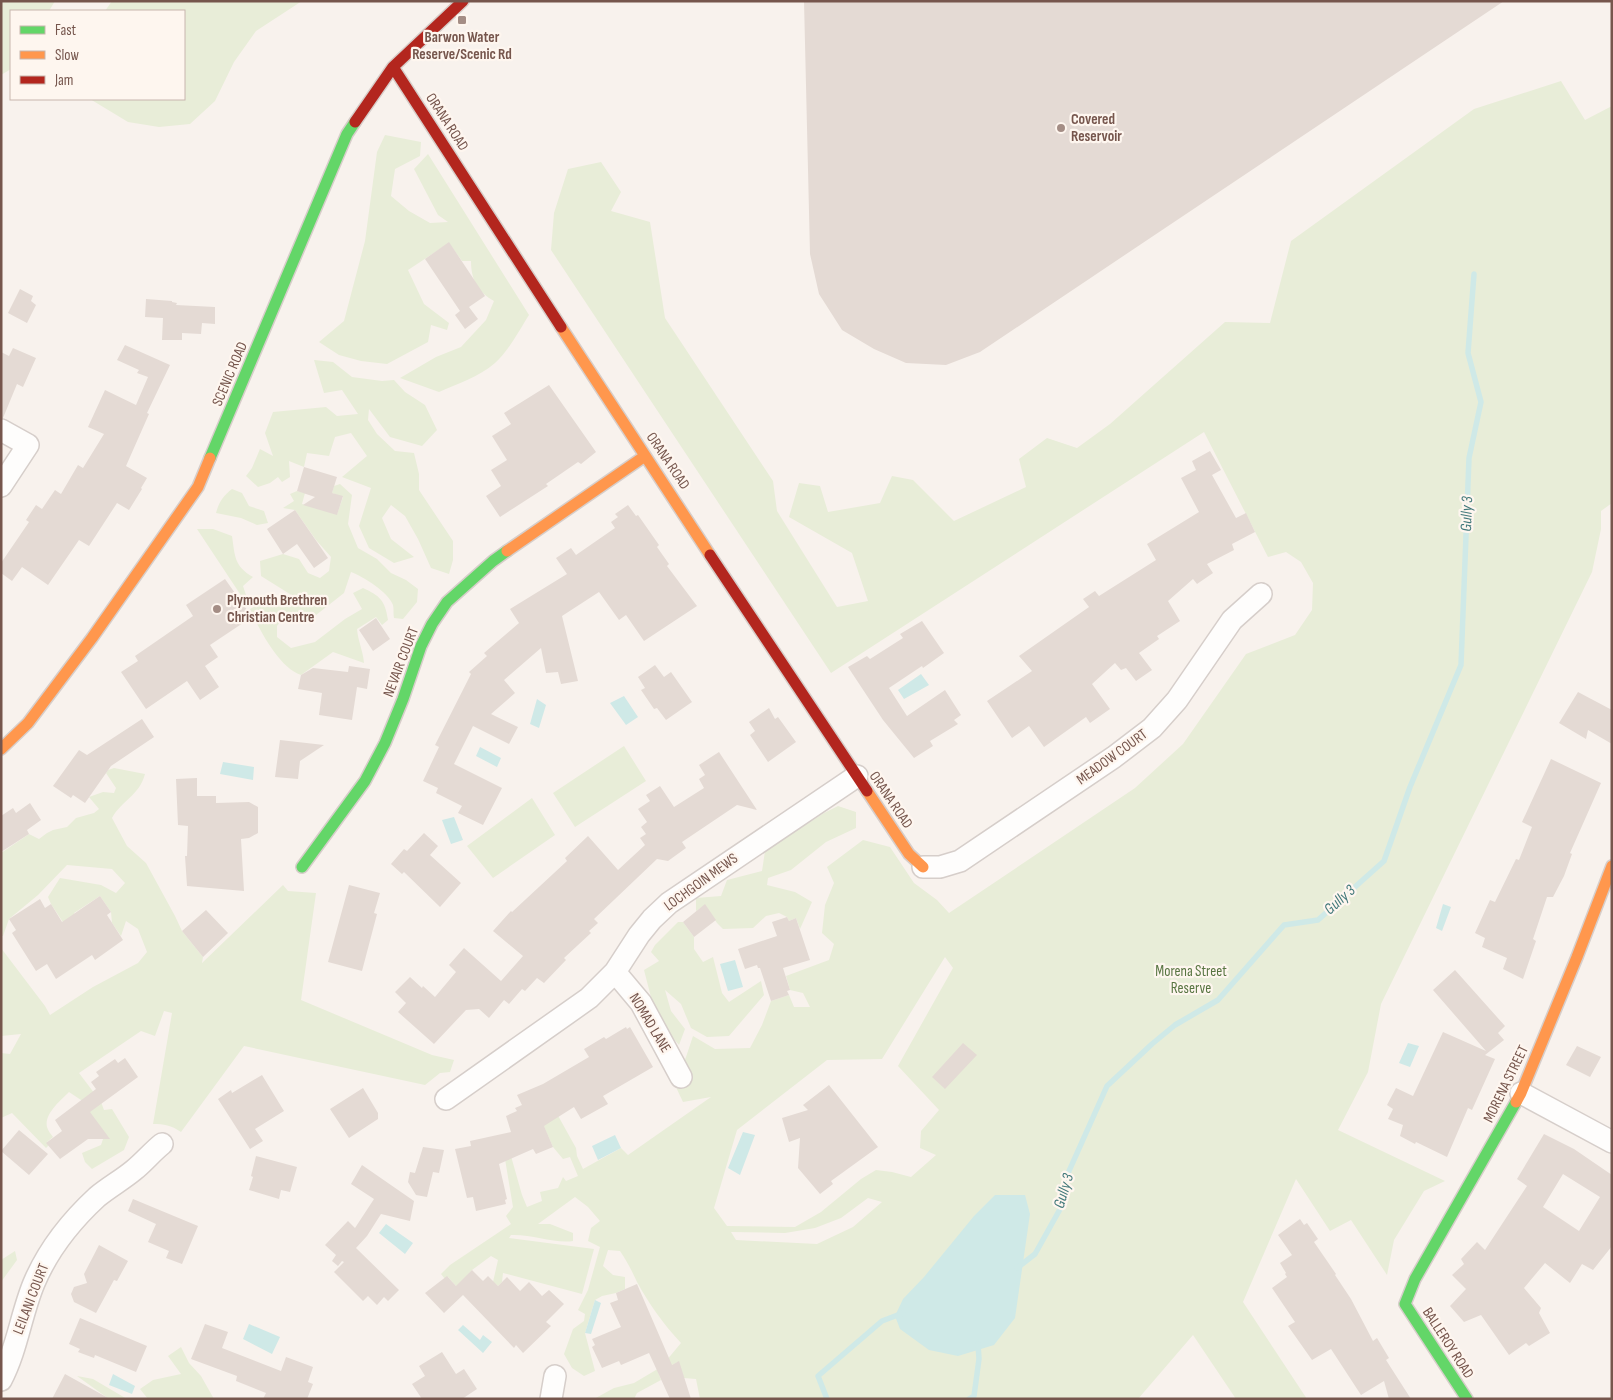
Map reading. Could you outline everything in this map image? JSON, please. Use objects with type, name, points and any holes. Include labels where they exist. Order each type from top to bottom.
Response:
[{"type":"street","name":"SCENIC ROAD","points":[[1,749],[28,723],[102,626],[198,487],[347,134],[393,67],[464,1]]},
{"type":"street","name":"ORANA ROAD","points":[[393,67],[645,456],[909,854],[923,868]]},
{"type":"street","points":[[1,430],[28,446],[1,486]]},
{"type":"street","name":"NEVAIR COURT","points":[[302,867],[365,781],[385,743],[403,699],[421,646],[432,624],[447,602],[493,561],[645,456]]},
{"type":"street","name":"MEADOW COURT","points":[[923,868],[940,867],[960,861],[1148,732],[1177,700],[1232,620],[1260,594]]},
{"type":"street","name":"LOCHGOIN MEWS","points":[[446,1099],[589,998],[615,972],[639,935],[669,902],[857,776]]},
{"type":"street","name":"MORENA STREET","points":[[1405,1304],[1415,1279],[1521,1093],[1612,866]]},
{"type":"street","name":"NOMAD LANE","points":[[615,972],[641,1004],[681,1077]]},
{"type":"street","points":[[1521,1093],[1612,1142]]},
{"type":"street","name":"LEILANI COURT","points":[[1,1380],[11,1358],[34,1282],[58,1240],[86,1208],[134,1170],[162,1144]]},
{"type":"street","name":"BALLEROY ROAD","points":[[1405,1304],[1467,1399]]},
{"type":"street","points":[[552,1399],[555,1376]]},
{"type":"green space","points":[[1,1],[55,1],[50,10],[10,10],[10,70],[1,75]]},
{"type":"green space","points":[[112,1],[302,1],[256,31],[234,62],[215,101],[190,124],[159,127],[128,122],[92,100],[185,100],[185,10],[106,10]]},
{"type":"green space","name":"Morena Street Reserve","points":[[1561,81],[1585,120],[1612,106],[1612,503],[1601,511],[1601,529],[1592,572],[1381,1004],[1368,1072],[1338,1130],[1445,1181],[1424,1191],[1394,1240],[1387,1275],[1351,1220],[1330,1231],[1296,1179],[1243,1302],[1307,1399],[1236,1399],[1193,1335],[1138,1399],[700,1399],[696,1379],[684,1378],[678,1362],[658,1372],[661,1380],[637,1393],[634,1399],[594,1399],[614,1388],[634,1383],[661,1367],[681,1343],[652,1306],[620,1251],[608,1250],[603,1266],[613,1275],[625,1277],[625,1289],[595,1300],[585,1333],[595,1371],[584,1376],[572,1368],[564,1354],[573,1329],[584,1321],[585,1314],[578,1310],[588,1290],[600,1247],[588,1241],[591,1228],[600,1221],[588,1207],[575,1197],[538,1224],[550,1224],[573,1233],[573,1241],[566,1242],[519,1235],[511,1235],[509,1238],[594,1249],[582,1294],[503,1273],[502,1282],[498,1286],[493,1282],[498,1260],[491,1256],[472,1270],[457,1287],[448,1277],[445,1279],[441,1274],[450,1265],[511,1224],[506,1216],[513,1207],[505,1159],[509,1149],[527,1207],[542,1201],[540,1192],[558,1188],[563,1177],[566,1181],[578,1176],[570,1157],[563,1159],[553,1147],[541,1120],[556,1112],[576,1148],[577,1156],[583,1169],[621,1148],[628,1155],[711,1097],[683,1102],[674,1083],[693,1036],[715,1049],[750,1048],[762,1025],[771,1001],[789,995],[794,1007],[810,1007],[803,993],[790,990],[786,976],[829,960],[834,944],[822,933],[825,905],[834,883],[827,867],[863,840],[890,847],[914,883],[937,900],[949,913],[1135,788],[1183,744],[1246,654],[1295,635],[1312,610],[1313,583],[1301,562],[1286,552],[1268,557],[1204,432],[831,673],[551,250],[554,213],[568,169],[601,162],[621,192],[611,211],[650,222],[665,318],[773,481],[777,511],[837,607],[868,601],[852,553],[789,517],[799,483],[820,486],[828,512],[880,503],[892,476],[913,480],[954,521],[1026,487],[1019,459],[1047,438],[1077,448],[1110,424],[1225,322],[1270,323],[1291,241],[1474,109]],"holes":[[[945,957],[953,968],[898,1066],[939,1110],[921,1131],[920,1148],[936,1155],[911,1177],[876,1170],[861,1179],[821,1212],[795,1227],[727,1226],[714,1208],[737,1130],[827,1060],[882,1059]],[[868,1198],[882,1202],[853,1227],[817,1244],[736,1240],[731,1232],[785,1233],[815,1228],[841,1218]]]},
{"type":"green space","points":[[385,135],[421,142],[420,156],[395,169],[391,196],[409,211],[430,223],[448,222],[438,215],[414,169],[428,154],[529,315],[509,347],[495,363],[475,376],[439,392],[400,378],[436,357],[461,347],[486,320],[494,301],[484,294],[474,280],[471,261],[462,261],[449,243],[408,270],[424,304],[449,323],[447,330],[431,325],[428,342],[387,364],[361,361],[339,355],[319,342],[344,321],[365,241],[377,152]]},
{"type":"green space","points":[[314,360],[333,362],[352,377],[382,381],[394,380],[405,392],[425,405],[437,430],[422,446],[390,437],[369,409],[368,420],[377,434],[395,451],[414,453],[419,474],[419,490],[453,541],[453,560],[449,574],[431,568],[405,516],[391,505],[382,518],[391,539],[414,557],[394,563],[369,548],[359,526],[371,488],[342,477],[367,456],[351,433],[335,437],[329,456],[307,453],[304,467],[289,461],[290,477],[282,482],[278,477],[270,483],[258,487],[246,476],[252,468],[260,449],[273,456],[265,433],[273,412],[326,407],[337,416],[358,414],[342,390],[324,393]]},
{"type":"green space","points":[[340,484],[352,495],[348,524],[358,548],[377,559],[391,573],[406,580],[418,589],[417,602],[403,619],[394,618],[393,605],[386,595],[369,581],[351,572],[344,593],[311,619],[287,613],[277,626],[277,637],[291,648],[315,642],[345,619],[362,609],[353,593],[363,588],[381,600],[388,620],[382,625],[376,617],[357,629],[364,663],[333,652],[301,675],[285,665],[271,647],[250,609],[264,601],[293,596],[261,576],[260,561],[283,554],[299,559],[308,573],[320,578],[329,571],[331,557],[316,540],[295,510],[283,508],[294,501],[290,494],[297,491],[305,493],[302,504],[337,514],[343,497],[332,493],[334,486]]},
{"type":"green space","points":[[232,489],[242,493],[249,506],[264,511],[268,523],[257,525],[241,518],[216,513],[226,494]]},
{"type":"green space","points":[[197,529],[213,529],[232,536],[236,560],[242,569],[253,577],[243,586],[246,603]]},
{"type":"green space","points":[[624,746],[646,781],[575,827],[553,793]]},
{"type":"green space","points":[[114,768],[145,774],[139,788],[112,818],[127,846],[146,863],[182,931],[203,957],[202,963],[283,885],[288,891],[316,893],[301,1000],[432,1055],[454,1060],[450,1072],[440,1073],[425,1085],[244,1046],[181,1132],[167,1125],[153,1124],[172,1013],[164,1011],[155,1036],[141,1031],[79,1073],[101,1102],[104,1110],[112,1109],[129,1137],[124,1150],[92,1169],[85,1162],[82,1153],[101,1145],[104,1136],[81,1100],[69,1092],[48,1117],[47,1127],[53,1137],[47,1142],[49,1145],[46,1148],[12,1113],[1,1118],[1,1053],[10,1054],[21,1034],[1,1036],[1,948],[50,1015],[93,987],[138,963],[147,952],[138,929],[126,921],[121,936],[112,923],[111,912],[100,896],[74,913],[85,930],[72,936],[48,897],[60,878],[101,885],[116,893],[125,883],[112,869],[67,865],[38,895],[9,919],[3,936],[1,936],[1,853],[29,834],[39,839],[53,830],[67,827],[76,818],[94,813],[99,809],[89,797],[103,792],[114,793],[116,788],[106,773]]},
{"type":"green space","points":[[532,798],[555,835],[493,878],[467,846]]},
{"type":"green space","points":[[838,806],[856,812],[856,828],[826,842],[791,870],[768,878],[767,885],[795,892],[812,902],[800,929],[796,918],[789,921],[787,917],[779,913],[766,916],[753,928],[723,929],[705,905],[696,911],[696,898],[721,896],[727,880],[762,871],[765,851]]},
{"type":"green space","points":[[678,922],[683,922],[694,937],[694,949],[703,962],[713,957],[722,993],[729,1002],[761,981],[764,995],[729,1036],[707,1037],[691,1028],[681,1004],[665,990],[671,1011],[685,1029],[679,1045],[672,1037],[653,1005],[644,970],[659,961],[651,952],[655,945]]},
{"type":"green space","points":[[15,1251],[17,1260],[1,1282],[1,1260]]},
{"type":"green space","points":[[181,1347],[189,1363],[201,1376],[214,1399],[148,1399],[140,1389],[153,1380],[181,1374],[168,1356]]},
{"type":"green space","points":[[77,1376],[93,1379],[127,1399],[109,1399]]},
{"type":"water","points":[[921,674],[929,685],[904,699],[898,690]]},
{"type":"water","points":[[624,696],[638,717],[626,725],[610,703]]},
{"type":"water","points":[[537,699],[546,705],[539,728],[530,724]]},
{"type":"water","points":[[480,747],[501,758],[497,767],[476,756]]},
{"type":"water","points":[[223,762],[254,767],[253,780],[220,774]]},
{"type":"water","points":[[454,817],[463,840],[451,844],[442,820]]},
{"type":"water","points":[[1443,904],[1451,907],[1442,931],[1436,928]]},
{"type":"water","points":[[735,960],[743,987],[728,991],[720,964]]},
{"type":"water","points":[[1408,1043],[1419,1046],[1410,1067],[1399,1063]]},
{"type":"water","points":[[743,1132],[755,1135],[740,1175],[728,1168]]},
{"type":"water","points":[[615,1135],[621,1148],[598,1160],[592,1146]]},
{"type":"water","points":[[995,1195],[1025,1195],[1030,1214],[1015,1318],[994,1345],[958,1356],[929,1350],[900,1329],[895,1316],[903,1299],[924,1277],[974,1216]]},
{"type":"water","points":[[386,1224],[413,1243],[405,1254],[379,1233]]},
{"type":"water","points":[[595,1300],[601,1303],[591,1334],[585,1333]]},
{"type":"water","points":[[249,1324],[280,1337],[272,1354],[243,1339]]},
{"type":"water","points":[[463,1325],[480,1340],[483,1335],[492,1342],[483,1353],[458,1330]]},
{"type":"water","points":[[113,1374],[135,1386],[132,1394],[109,1385]]},
{"type":"building","name":"Covered Reservoir","points":[[804,1],[1504,1],[980,352],[946,365],[906,363],[874,349],[842,330],[819,294],[810,254]]},
{"type":"building","points":[[449,242],[485,296],[469,307],[478,319],[465,329],[455,315],[460,311],[425,259]]},
{"type":"building","points":[[20,289],[33,296],[31,301],[36,305],[27,323],[8,313]]},
{"type":"building","points":[[146,299],[172,301],[177,303],[176,305],[215,307],[215,324],[202,323],[201,334],[182,333],[182,340],[162,340],[163,318],[145,317]]},
{"type":"building","points":[[125,345],[170,365],[147,413],[149,414],[126,466],[147,478],[142,489],[129,510],[117,503],[89,546],[79,540],[48,585],[22,567],[12,581],[1,573],[1,563],[29,522],[26,520],[36,505],[42,509],[55,490],[61,494],[78,465],[83,468],[104,434],[88,427],[105,390],[136,405],[148,377],[137,373],[139,370],[117,360]]},
{"type":"building","points":[[13,348],[36,358],[23,387],[17,384],[3,418],[1,418],[1,352],[9,356]]},
{"type":"building","points":[[549,385],[596,452],[581,464],[578,462],[546,484],[548,486],[500,517],[486,496],[501,486],[491,470],[507,460],[492,436],[511,424],[504,413]]},
{"type":"building","points":[[1210,451],[1221,470],[1212,475],[1236,518],[1246,513],[1255,532],[1232,544],[1234,550],[1207,564],[1213,573],[1197,584],[1193,579],[1168,601],[1180,621],[1157,636],[1159,639],[1139,653],[1152,670],[1136,681],[1126,668],[1121,670],[1115,663],[1092,684],[1110,709],[1090,723],[1086,717],[1044,747],[1029,726],[1012,738],[987,701],[1032,671],[1019,656],[1089,607],[1083,599],[1095,591],[1099,596],[1156,560],[1147,544],[1199,512],[1181,478],[1196,470],[1192,461]]},
{"type":"building","points":[[304,467],[337,477],[332,493],[343,496],[337,515],[303,505],[315,497],[297,491]]},
{"type":"building","points":[[628,505],[636,516],[638,515],[659,545],[657,547],[669,564],[667,566],[697,606],[644,641],[626,615],[619,620],[599,592],[562,616],[578,681],[561,684],[558,672],[546,673],[541,648],[504,680],[515,693],[491,714],[518,727],[509,744],[473,726],[454,764],[502,788],[483,825],[458,813],[462,806],[436,793],[438,788],[423,781],[439,747],[435,745],[471,674],[469,672],[487,656],[484,653],[519,623],[510,609],[567,574],[556,558],[571,548],[576,555],[615,528],[611,522],[618,517],[615,514]]},
{"type":"building","points":[[295,510],[328,558],[314,568],[297,544],[283,554],[267,529]]},
{"type":"building","points":[[225,579],[252,617],[210,645],[218,657],[205,666],[219,687],[200,700],[187,681],[146,709],[121,672],[138,661],[135,656],[193,616],[186,605]]},
{"type":"building","points":[[376,618],[390,639],[373,651],[359,630]]},
{"type":"building","points":[[922,621],[944,653],[889,688],[907,716],[945,690],[961,715],[954,720],[958,724],[930,741],[933,746],[914,758],[883,720],[848,667],[867,656],[870,659],[903,638],[900,634]]},
{"type":"building","points":[[655,665],[664,677],[671,672],[692,702],[666,720],[657,708],[654,709],[641,690],[645,688],[638,677]]},
{"type":"building","points":[[349,666],[370,669],[367,689],[357,687],[352,720],[319,715],[322,693],[298,689],[301,675],[313,668],[348,672]]},
{"type":"building","points":[[1578,692],[1612,710],[1612,744],[1588,730],[1586,739],[1559,723]]},
{"type":"building","points":[[769,708],[775,719],[778,717],[796,742],[768,762],[750,735],[755,731],[749,722]]},
{"type":"building","points":[[142,719],[154,737],[111,766],[85,803],[73,795],[71,798],[53,786],[79,750],[87,755]]},
{"type":"building","points":[[280,740],[324,745],[300,761],[298,779],[275,777]]},
{"type":"building","points":[[719,752],[757,810],[737,805],[682,842],[686,848],[668,861],[657,859],[594,919],[598,923],[589,931],[591,933],[564,958],[566,960],[544,983],[537,978],[525,991],[522,989],[509,1004],[504,1000],[489,1018],[479,1009],[466,1010],[434,1044],[398,1012],[406,1003],[395,992],[410,977],[435,997],[456,972],[449,965],[464,948],[501,981],[523,956],[493,931],[511,911],[567,861],[565,858],[588,836],[618,870],[645,845],[640,838],[646,834],[641,827],[647,822],[638,809],[650,801],[646,795],[660,786],[674,807],[704,788],[699,779],[705,775],[699,765]]},
{"type":"building","points":[[1551,759],[1601,783],[1570,853],[1572,854],[1564,876],[1553,897],[1547,897],[1533,939],[1536,941],[1523,979],[1503,969],[1507,958],[1482,947],[1485,938],[1475,933],[1490,900],[1495,902],[1516,859],[1519,860],[1532,827],[1522,822]]},
{"type":"building","points":[[197,778],[197,796],[216,796],[216,803],[249,802],[258,807],[258,833],[249,838],[241,839],[244,891],[187,886],[185,856],[187,856],[188,826],[178,825],[176,779]]},
{"type":"building","points":[[30,803],[41,820],[27,830],[29,834],[1,852],[1,816],[13,808],[16,813]]},
{"type":"building","points":[[424,833],[438,846],[430,855],[461,883],[440,907],[404,872],[402,874],[391,864],[404,849],[407,851]]},
{"type":"building","points":[[349,885],[380,893],[374,913],[377,914],[362,971],[328,962]]},
{"type":"building","points":[[100,896],[111,912],[107,915],[123,940],[95,960],[92,955],[56,979],[47,964],[36,971],[12,933],[16,930],[9,919],[40,899],[45,908],[51,904],[62,922]]},
{"type":"building","points":[[705,904],[716,920],[694,937],[683,922]]},
{"type":"building","points":[[206,910],[228,933],[203,957],[182,931]]},
{"type":"building","points":[[787,917],[789,921],[796,918],[810,960],[783,968],[790,990],[787,991],[789,995],[771,1001],[760,968],[757,965],[745,969],[738,949],[777,936],[772,922]]},
{"type":"building","points":[[1455,970],[1505,1026],[1498,1033],[1504,1040],[1485,1055],[1495,1059],[1472,1110],[1468,1108],[1447,1157],[1400,1136],[1403,1125],[1388,1119],[1393,1109],[1387,1105],[1396,1088],[1413,1096],[1443,1032],[1486,1051],[1433,990]]},
{"type":"building","points":[[626,1027],[627,1029],[630,1027],[653,1067],[603,1096],[608,1104],[581,1119],[574,1107],[544,1126],[553,1147],[536,1154],[533,1149],[499,1164],[507,1199],[505,1200],[506,1204],[476,1211],[473,1197],[467,1198],[455,1149],[471,1146],[470,1141],[511,1132],[506,1116],[517,1111],[515,1108],[522,1105],[517,1095],[543,1084],[589,1057],[584,1049]]},
{"type":"building","points":[[963,1043],[977,1055],[945,1089],[932,1077]]},
{"type":"building","points":[[1577,1046],[1601,1057],[1590,1077],[1566,1065]]},
{"type":"building","points":[[125,1058],[138,1077],[90,1112],[110,1139],[88,1139],[60,1159],[46,1143],[62,1131],[55,1120],[96,1089],[91,1082],[99,1076],[96,1072],[115,1059],[118,1063]]},
{"type":"building","points":[[262,1075],[284,1111],[255,1129],[263,1141],[250,1149],[218,1099],[231,1090],[232,1093]]},
{"type":"building","points":[[829,1085],[878,1147],[831,1181],[833,1184],[820,1194],[798,1168],[800,1138],[789,1142],[782,1118],[808,1110],[803,1105]]},
{"type":"building","points":[[363,1088],[378,1113],[378,1119],[349,1138],[330,1109]]},
{"type":"building","points":[[19,1130],[48,1154],[29,1175],[1,1151]]},
{"type":"building","points":[[1544,1134],[1574,1149],[1612,1175],[1612,1246],[1593,1270],[1582,1264],[1570,1283],[1545,1263],[1524,1288],[1541,1308],[1539,1313],[1550,1333],[1529,1346],[1526,1343],[1509,1355],[1481,1315],[1464,1322],[1450,1306],[1466,1289],[1452,1275],[1464,1264],[1461,1259],[1477,1242],[1485,1250],[1527,1186],[1517,1179]],"holes":[[[1563,1174],[1600,1197],[1579,1231],[1543,1207]]]},
{"type":"building","points":[[423,1147],[444,1150],[439,1173],[433,1172],[427,1197],[416,1195],[408,1182],[410,1172],[415,1173]]},
{"type":"building","points":[[256,1156],[297,1167],[290,1192],[281,1190],[279,1199],[249,1190]]},
{"type":"building","points":[[362,1165],[414,1201],[410,1221],[381,1214],[367,1236],[356,1248],[399,1290],[388,1301],[384,1297],[377,1305],[368,1296],[363,1301],[334,1272],[344,1262],[342,1261],[338,1266],[332,1261],[336,1255],[325,1245],[348,1221],[355,1228],[374,1199],[351,1184]]},
{"type":"building","points":[[133,1199],[198,1226],[182,1264],[166,1258],[169,1251],[148,1242],[156,1224],[128,1211]]},
{"type":"building","points":[[1300,1219],[1304,1225],[1307,1223],[1318,1239],[1314,1242],[1351,1299],[1373,1341],[1377,1338],[1389,1358],[1386,1360],[1411,1399],[1389,1399],[1384,1381],[1361,1395],[1331,1349],[1312,1360],[1288,1326],[1295,1322],[1272,1288],[1287,1277],[1280,1263],[1292,1255],[1278,1235]]},
{"type":"building","points":[[99,1245],[128,1261],[117,1281],[114,1280],[96,1313],[74,1302],[71,1294],[74,1287],[87,1283],[84,1274]]},
{"type":"building","points":[[472,1270],[483,1281],[488,1276],[498,1286],[507,1277],[520,1291],[529,1282],[542,1296],[549,1290],[564,1304],[546,1322],[551,1326],[523,1353],[516,1345],[514,1348],[463,1295],[444,1313],[425,1293],[447,1276],[456,1286]]},
{"type":"building","points":[[637,1284],[672,1365],[679,1361],[691,1399],[670,1399],[649,1353],[621,1365],[619,1361],[602,1368],[592,1347],[595,1345],[592,1339],[621,1327],[610,1303],[618,1300],[616,1293]]},
{"type":"building","points":[[80,1318],[147,1346],[136,1372],[95,1355],[94,1358],[78,1352],[80,1349],[69,1344]]},
{"type":"building","points":[[205,1324],[228,1332],[222,1348],[281,1371],[286,1357],[313,1367],[308,1382],[313,1384],[307,1399],[263,1399],[266,1393],[236,1381],[237,1376],[191,1359]]},
{"type":"building","points":[[442,1352],[456,1374],[464,1369],[477,1389],[462,1399],[422,1399],[412,1384],[425,1376],[419,1366]]},
{"type":"building","points":[[65,1374],[110,1399],[52,1399]]},
{"type":"waterway","name":"Gully 3","points":[[1017,1268],[1035,1254],[1064,1202],[1065,1180],[1107,1086],[1175,1025],[1218,1000],[1284,925],[1318,920],[1384,861],[1410,787],[1461,665],[1469,458],[1481,402],[1468,353],[1474,274]]},
{"type":"waterway","points":[[827,1399],[818,1376],[882,1321],[903,1313]]},
{"type":"waterway","name":"Gully 3","points":[[969,1399],[974,1396],[979,1359],[978,1344]]},
{"type":"traffic: fast","points":[[210,458],[347,134],[355,122]]},
{"type":"traffic: fast","points":[[302,867],[365,781],[385,743],[403,699],[421,646],[432,624],[447,602],[507,551]]},
{"type":"traffic: fast","points":[[1467,1399],[1405,1304],[1415,1279],[1516,1102]]},
{"type":"traffic: slow","points":[[561,327],[710,555]]},
{"type":"traffic: slow","points":[[507,551],[645,456]]},
{"type":"traffic: slow","points":[[1,749],[28,723],[92,638],[198,487],[210,458]]},
{"type":"traffic: slow","points":[[867,791],[909,854],[923,867]]},
{"type":"traffic: slow","points":[[1516,1102],[1577,957],[1612,866]]},
{"type":"traffic: jam","points":[[355,122],[393,67],[463,1]]},
{"type":"traffic: jam","points":[[393,67],[561,327]]},
{"type":"traffic: jam","points":[[710,555],[867,791]]},
{"type":"place","name":"Barwon Water Reserve/Scenic Rd","points":[[462,20]]},
{"type":"place","name":"Covered Reservoir","points":[[1061,128]]},
{"type":"place","name":"Plymouth Brethren Christian Centre","points":[[217,609]]}]
